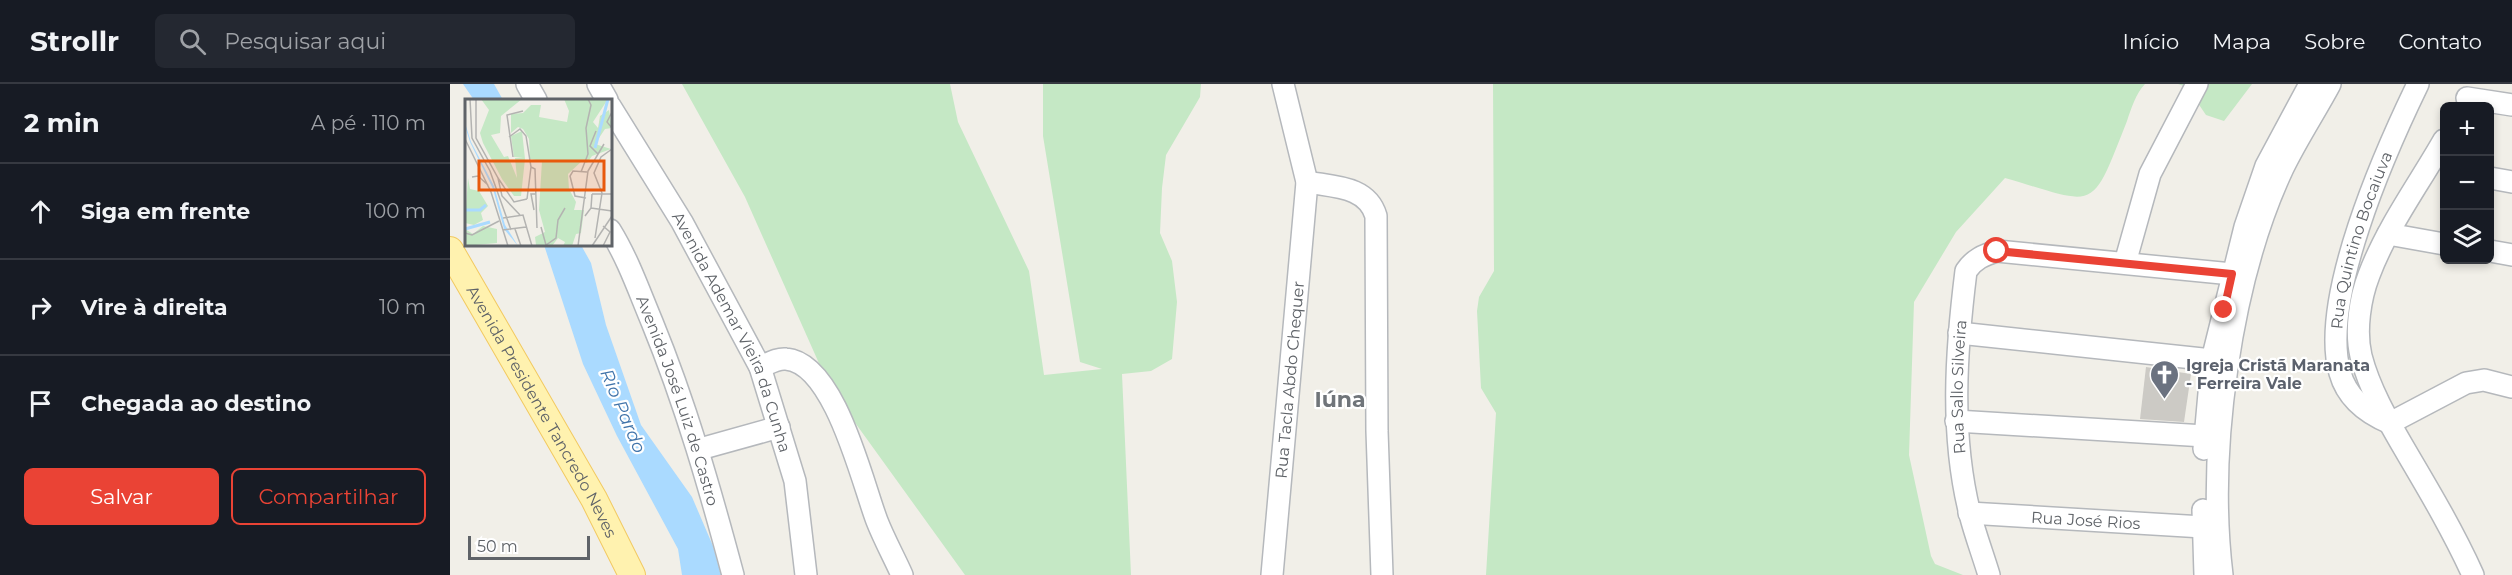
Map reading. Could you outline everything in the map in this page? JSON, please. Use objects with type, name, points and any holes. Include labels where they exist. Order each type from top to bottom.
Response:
[{"type":"main road","name":"Avenida Presidente Tancredo Neves","points":[[450,250],[594,499],[632,575]]},
{"type":"street","points":[[527,84],[535,99]]},
{"type":"street","points":[[598,84],[607,99]]},
{"type":"street","name":"Rua Tacla Abdo Chequer","points":[[1272,575],[1307,182],[1283,84]]},
{"type":"street","points":[[2197,84],[2150,174],[2124,263],[2232,274]]},
{"type":"street","points":[[2205,575],[2203,526],[2205,436],[2212,360],[2232,274],[2266,166],[2310,84]]},
{"type":"street","points":[[2222,575],[2217,531],[2218,447],[2240,310],[2268,204],[2284,166],[2330,84]]},
{"type":"street","name":"Rua Quintino Bocaiuva","points":[[2390,423],[2371,415],[2362,407],[2343,380],[2337,355],[2338,312],[2342,289],[2361,225],[2418,84]]},
{"type":"street","points":[[2467,96],[2512,105]]},
{"type":"street","name":"Avenida Ademar Vieira da Cunha","points":[[612,109],[682,222],[760,367],[795,481],[806,575]]},
{"type":"street","points":[[2436,169],[2388,234],[2368,276],[2359,338],[2368,376],[2390,423],[2457,541],[2473,575]]},
{"type":"street","points":[[2494,179],[2512,182]]},
{"type":"street","points":[[1307,182],[1352,190],[1373,205],[1376,216],[1377,431],[1382,575]]},
{"type":"street","name":"Avenida José Luiz de Castro","points":[[612,233],[624,253],[668,359],[700,449],[733,575]]},
{"type":"street","points":[[2388,234],[2440,243]]},
{"type":"street","name":"Rua Sallo Silveira","points":[[1989,575],[1970,513],[1956,421],[1959,333],[1966,271],[1978,258],[1997,251],[2124,263]]},
{"type":"street","points":[[2494,252],[2512,255]]},
{"type":"street","points":[[1959,333],[2212,360]]},
{"type":"street","points":[[760,367],[778,360],[794,362],[811,372],[834,402],[877,521],[902,575]]},
{"type":"street","points":[[2390,423],[2466,383],[2484,380],[2512,387]]},
{"type":"street","points":[[1956,421],[2205,436]]},
{"type":"street","points":[[700,449],[779,427]]},
{"type":"street","name":"Rua José Rios","points":[[1970,513],[2203,526]]},
{"type":"green space","points":[[682,84],[950,84],[958,122],[1029,271],[1044,375],[1102,369],[1080,362],[1043,136],[1043,84],[1201,84],[1200,97],[1166,155],[1162,188],[1160,233],[1172,261],[1177,302],[1172,359],[1151,371],[1122,374],[1131,575],[965,575],[830,388],[745,197]]},
{"type":"green space","points":[[1493,84],[2145,84],[2134,101],[2115,152],[2097,187],[2087,195],[2075,197],[2005,178],[1956,232],[1914,302],[1909,455],[1931,556],[1935,564],[1963,575],[1486,575],[1496,413],[1481,388],[1477,311],[1479,297],[1494,271]]},
{"type":"green space","points":[[2178,84],[2252,84],[2224,121],[2206,115],[2187,87]]},
{"type":"water","points":[[463,84],[494,84],[502,99],[473,99]]},
{"type":"water","name":"Rio Pardo","points":[[544,246],[582,246],[591,263],[606,325],[641,425],[692,497],[713,546],[721,575],[682,575],[678,549],[617,436],[583,364]]},
{"type":"building","name":"Igreja Cristã Maranata - Ferreira Vale","points":[[2146,367],[2191,374],[2184,422],[2140,419]]},
{"type":"place","name":"Igreja Cristã Maranata - Ferreira Vale","points":[[2165,400]]},
{"type":"district","name":"Iúna","points":[[1340,399]]},
{"type":"route","points":[[1997,251],[2232,274],[2224,310]]}]
